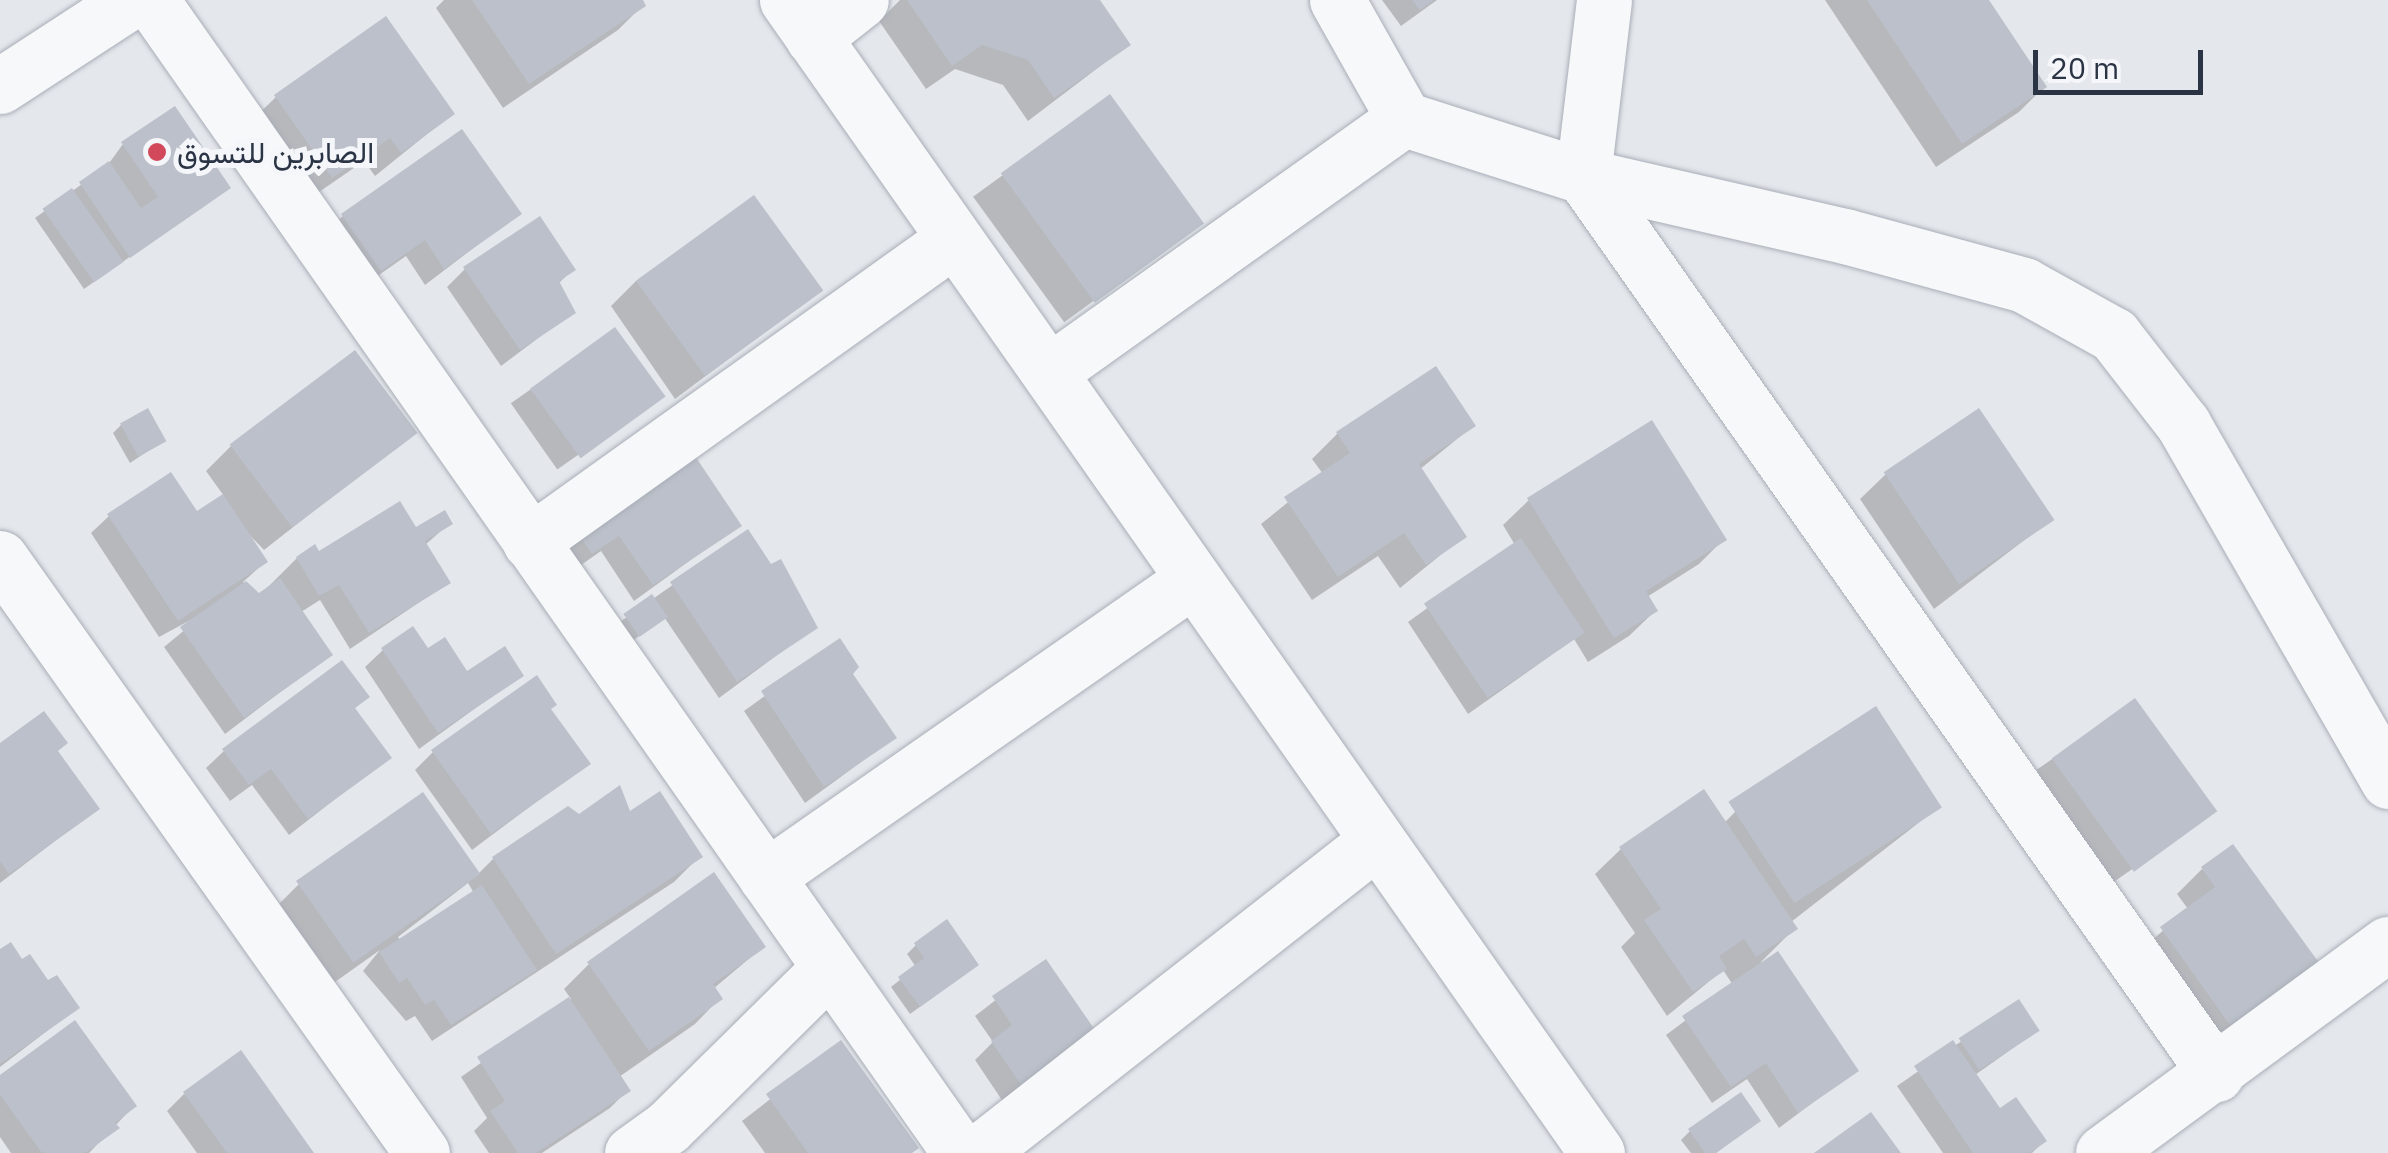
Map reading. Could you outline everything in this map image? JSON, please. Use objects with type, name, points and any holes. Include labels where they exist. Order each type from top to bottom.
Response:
[{"type":"street","points":[[0,86],[132,0]]},
{"type":"street","points":[[152,0],[960,1153]]},
{"type":"street","points":[[861,0],[800,19],[1596,1153]]},
{"type":"street","points":[[1337,0],[1404,119],[1582,176],[1846,236],[2024,285],[2114,336],[2183,424],[2388,781]]},
{"type":"street","points":[[1604,0],[1582,176],[2216,1074]]},
{"type":"street","points":[[1049,372],[1404,119]]},
{"type":"street","points":[[530,542],[954,240]]},
{"type":"street","points":[[0,558],[422,1153]]},
{"type":"street","points":[[766,877],[1192,580]]},
{"type":"street","points":[[978,1153],[1376,842]]},
{"type":"street","points":[[2103,1153],[2216,1074],[2388,944]]},
{"type":"street","points":[[661,1144],[828,969]]},
{"type":"building","points":[[472,0],[643,0],[646,6],[529,84]]},
{"type":"building","points":[[907,0],[1100,0],[1131,45],[1054,98],[1028,60],[982,45],[952,66]]},
{"type":"building","points":[[1412,0],[1434,0],[1420,10]]},
{"type":"building","points":[[1867,0],[1989,0],[2047,87],[1962,144]]},
{"type":"building","points":[[386,16],[455,114],[401,153],[390,138],[332,178],[274,95]]},
{"type":"building","points":[[1110,94],[1204,223],[1095,303],[1001,173]]},
{"type":"building","points":[[175,106],[231,188],[130,258],[79,182],[109,161],[141,208],[158,197],[121,142]]},
{"type":"building","points":[[462,129],[522,214],[444,269],[425,240],[381,271],[341,214]]},
{"type":"building","points":[[72,188],[124,262],[94,282],[43,209]]},
{"type":"building","points":[[754,195],[823,290],[705,376],[636,281]]},
{"type":"building","points":[[540,216],[576,270],[559,281],[576,313],[520,350],[463,267]]},
{"type":"building","points":[[615,327],[666,397],[581,458],[530,389]]},
{"type":"building","points":[[355,350],[418,433],[292,528],[230,444]]},
{"type":"building","points":[[1436,366],[1476,426],[1419,464],[1467,537],[1426,565],[1404,533],[1338,577],[1284,497],[1350,453],[1336,432]]},
{"type":"building","points":[[148,408],[166,441],[138,457],[120,424]]},
{"type":"building","points":[[1979,408],[2054,520],[1959,584],[1884,472]]},
{"type":"building","points":[[1652,420],[1727,540],[1646,591],[1658,611],[1614,638],[1527,498]]},
{"type":"building","points":[[687,444],[742,526],[653,585],[619,536],[592,554],[571,523]]},
{"type":"building","points":[[171,472],[197,511],[223,494],[268,562],[178,621],[107,514]]},
{"type":"building","points":[[400,501],[416,527],[445,510],[453,524],[425,541],[451,583],[369,633],[339,585],[319,596],[296,557],[315,544],[319,551]]},
{"type":"building","points":[[748,529],[771,564],[781,559],[818,628],[737,682],[670,582]]},
{"type":"building","points":[[1521,538],[1585,633],[1488,698],[1424,603]]},
{"type":"building","points":[[280,578],[333,655],[244,718],[180,627],[246,581],[259,593]]},
{"type":"building","points":[[652,594],[668,617],[639,637],[623,614]]},
{"type":"building","points":[[413,626],[428,648],[445,637],[467,671],[505,646],[524,676],[438,733],[381,648]]},
{"type":"building","points":[[840,638],[859,667],[853,674],[897,738],[824,787],[761,691]]},
{"type":"building","points":[[342,660],[370,697],[355,708],[392,758],[308,819],[271,769],[249,785],[222,749]]},
{"type":"building","points":[[537,675],[557,705],[551,709],[591,764],[491,834],[431,750]]},
{"type":"building","points":[[2135,698],[2217,811],[2134,872],[2052,759]]},
{"type":"building","points":[[1876,706],[1942,807],[1794,903],[1728,802]]},
{"type":"building","points":[[44,711],[68,743],[58,751],[100,809],[9,874],[0,861],[0,743]]},
{"type":"building","points":[[620,785],[630,811],[660,791],[703,857],[556,954],[492,857],[568,806],[579,814]]},
{"type":"building","points":[[1704,789],[1798,929],[1756,957],[1744,939],[1719,956],[1727,969],[1693,992],[1644,920],[1661,909],[1619,847]]},
{"type":"building","points":[[423,792],[480,874],[353,963],[296,881]]},
{"type":"building","points":[[2233,844],[2325,971],[2237,1035],[2160,927],[2215,887],[2201,867]]},
{"type":"building","points":[[714,872],[766,947],[713,984],[723,999],[649,1051],[587,962]]},
{"type":"building","points":[[482,885],[537,970],[451,1025],[434,1000],[425,1005],[407,978],[399,983],[379,952]]},
{"type":"building","points":[[947,919],[979,965],[920,1007],[898,977],[924,958],[914,943]]},
{"type":"building","points":[[11,942],[22,959],[30,954],[48,980],[57,975],[80,1008],[0,1064],[0,949]]},
{"type":"building","points":[[1778,951],[1859,1071],[1798,1113],[1766,1063],[1731,1087],[1682,1016]]},
{"type":"building","points":[[1046,959],[1106,1046],[1031,1099],[991,1041],[1012,1025],[992,996]]},
{"type":"building","points":[[569,997],[631,1091],[536,1153],[518,1153],[490,1111],[505,1101],[477,1057]]},
{"type":"building","points":[[2019,999],[2040,1031],[1979,1070],[1959,1038]]},
{"type":"building","points":[[75,1020],[137,1106],[115,1123],[120,1128],[85,1153],[42,1153],[0,1095],[0,1075]]},
{"type":"building","points":[[841,1040],[919,1148],[912,1153],[808,1153],[766,1094]]},
{"type":"building","points":[[1953,1040],[2000,1108],[2016,1097],[2047,1141],[2030,1153],[1973,1153],[1914,1066]]},
{"type":"building","points":[[241,1050],[314,1153],[227,1153],[183,1092]]},
{"type":"building","points":[[1741,1092],[1761,1121],[1716,1153],[1705,1153],[1688,1129]]},
{"type":"building","points":[[1871,1112],[1901,1153],[1814,1153]]},
{"type":"place","name":"الصابرين للتسوق","points":[[157,152]]}]
